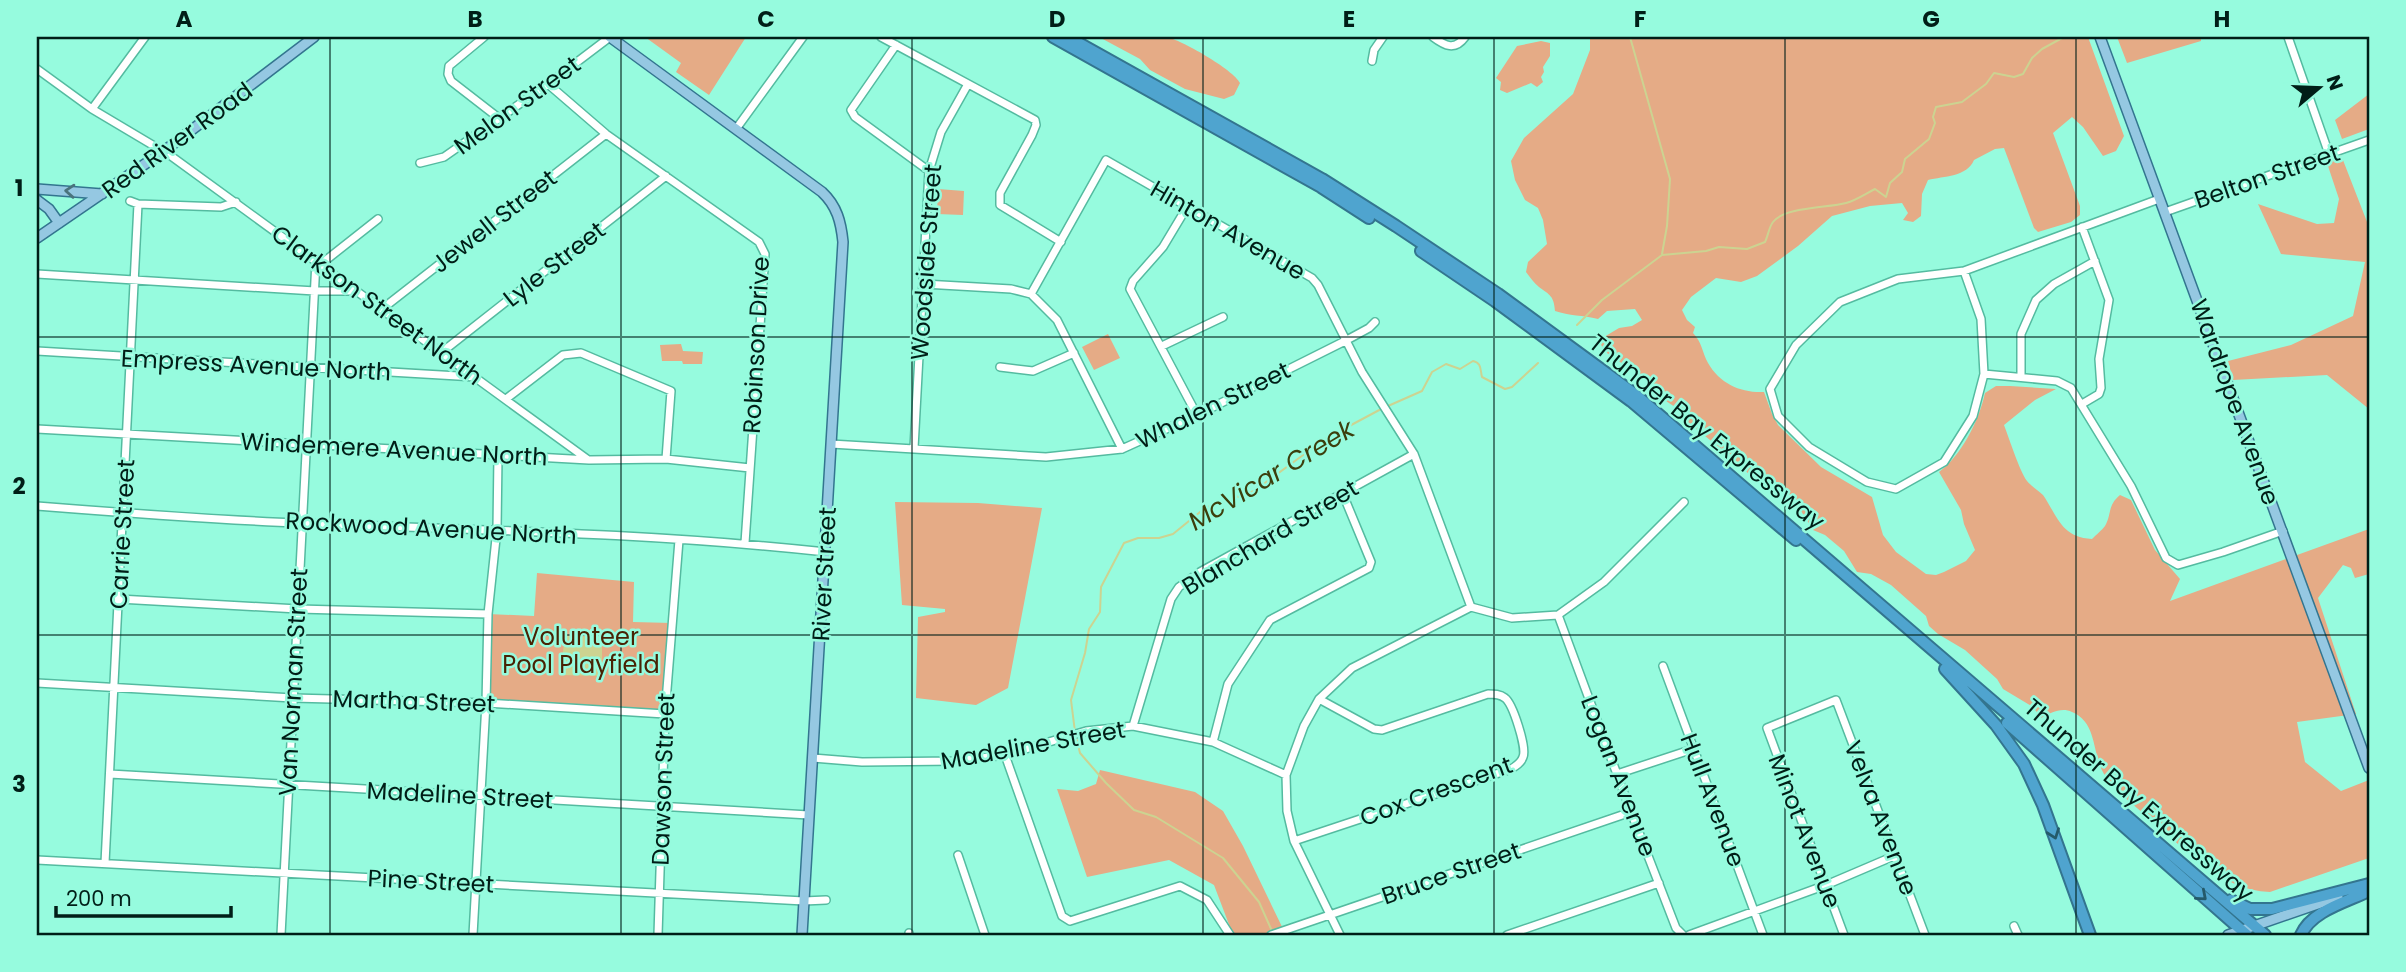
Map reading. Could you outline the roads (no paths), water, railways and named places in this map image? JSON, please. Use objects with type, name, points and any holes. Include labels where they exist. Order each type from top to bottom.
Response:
[{"type":"highway","name":"Thunder Bay Expressway","points":[[1053,37],[1321,187],[1391,231],[1495,301],[1631,401],[2247,930],[2265,935]]},
{"type":"highway","name":"Thunder Bay Expressway","points":[[1068,37],[1322,179],[1487,286],[1636,395],[2181,864],[2247,930]]},
{"type":"highway","points":[[1945,669],[1996,725],[2024,764],[2043,805],[2090,935]]},
{"type":"highway","points":[[2181,864],[2236,904],[2258,911],[2369,887]]},
{"type":"highway","points":[[2301,935],[2306,924],[2321,913],[2369,887]]},
{"type":"main road","name":"Red River Road","points":[[37,238],[164,151],[314,37]]},
{"type":"main road","points":[[610,37],[736,129]]},
{"type":"main road","name":"Wardrope Avenue","points":[[2100,37],[2369,768]]},
{"type":"main road","name":"River Street","points":[[736,129],[822,192],[837,213],[843,242],[802,935]]},
{"type":"main road","points":[[37,190],[102,194]]},
{"type":"main road","points":[[37,201],[49,209],[59,223]]},
{"type":"main road","points":[[2228,935],[2369,887]]},
{"type":"street","points":[[92,109],[145,37]]},
{"type":"street","points":[[484,37],[449,65],[448,74],[452,81],[500,119]]},
{"type":"street","name":"Melon Street","points":[[420,163],[444,157],[548,85],[610,37]]},
{"type":"street","points":[[736,129],[803,37]]},
{"type":"street","points":[[881,37],[1035,120],[1032,135],[1000,193],[1000,205],[1061,242]]},
{"type":"street","points":[[1372,61],[1374,50],[1383,37]]},
{"type":"street","points":[[1433,37],[1446,46],[1458,44],[1465,37]]},
{"type":"street","points":[[2288,37],[2329,154]]},
{"type":"street","points":[[896,45],[851,110],[855,117],[929,171]]},
{"type":"street","name":"Clarkson Street North","points":[[37,69],[92,109],[164,151],[589,460]]},
{"type":"street","name":"Woodside Street","points":[[914,448],[929,171],[941,132],[968,84]]},
{"type":"street","name":"Robinson Drive","points":[[548,85],[606,134],[759,242],[765,254],[746,543]]},
{"type":"street","name":"Jewell Street","points":[[382,309],[606,134]]},
{"type":"street","name":"Belton Street","points":[[2165,212],[2369,140]]},
{"type":"street","name":"Hinton Avenue","points":[[1031,294],[1106,160],[1312,278],[1345,341],[1414,454],[1471,607]]},
{"type":"street","name":"Lyle Street","points":[[442,352],[666,176]]},
{"type":"street","points":[[1964,271],[1981,319],[1984,374],[1973,416],[1944,462],[1896,489],[1867,482],[1809,447],[1778,416],[1770,389],[1796,345],[1840,302],[1898,279],[1964,271],[2160,199]]},
{"type":"street","name":"Carrie Street","points":[[105,863],[135,281],[134,202],[221,207],[236,202]]},
{"type":"street","points":[[1187,208],[1163,247],[1130,286],[1197,415]]},
{"type":"street","points":[[319,262],[379,219]]},
{"type":"street","points":[[2082,227],[2109,303],[2099,359],[2101,388],[2099,394],[2082,404]]},
{"type":"street","points":[[2021,377],[2021,334],[2036,300],[2054,284],[2095,261]]},
{"type":"street","name":"Van Norman Street","points":[[281,935],[301,523],[304,516],[315,291],[319,262]]},
{"type":"street","points":[[37,274],[315,291],[357,291]]},
{"type":"street","points":[[924,284],[1012,289],[1031,294],[1057,320],[1122,449]]},
{"type":"street","points":[[1162,346],[1223,317]]},
{"type":"street","name":"Whalen Street","points":[[831,443],[1046,457],[1122,449],[1345,341],[1375,322]]},
{"type":"street","name":"Empress Avenue North","points":[[37,351],[476,377]]},
{"type":"street","points":[[506,399],[563,355],[581,353],[671,391],[666,459]]},
{"type":"street","points":[[1000,368],[1033,371],[1074,354]]},
{"type":"street","points":[[1984,374],[2063,383],[2071,388],[2131,486],[2166,558],[2178,565],[2283,531]]},
{"type":"street","name":"Windemere Avenue North","points":[[37,429],[498,456],[589,460],[666,459],[750,468]]},
{"type":"street","name":"Blanchard Street","points":[[1133,726],[1171,599],[1180,587],[1200,572],[1414,454]]},
{"type":"street","points":[[473,935],[486,703],[488,614],[497,529],[498,456]]},
{"type":"street","points":[[1213,741],[1228,684],[1270,620],[1369,568],[1371,562],[1342,492]]},
{"type":"street","points":[[1340,935],[1294,841],[1287,811],[1286,775],[1304,726],[1319,699],[1352,668],[1471,607],[1512,618],[1558,615],[1604,582],[1684,502]]},
{"type":"street","name":"Rockwood Avenue North","points":[[37,506],[301,523],[497,529],[746,543],[826,552]]},
{"type":"street","name":"Dawson Street","points":[[658,935],[665,714],[679,540]]},
{"type":"street","points":[[119,599],[298,609],[488,614]]},
{"type":"street","name":"Logan Avenue","points":[[1558,615],[1676,928],[1683,935]]},
{"type":"street","name":"Hull Avenue","points":[[1662,666],[1763,935]]},
{"type":"street","name":"Martha Street","points":[[37,683],[293,698],[486,703],[665,714]]},
{"type":"street","name":"Cox Crescent","points":[[1294,841],[1511,769],[1520,763],[1525,755],[1511,704],[1500,695],[1488,694],[1382,730],[1374,729],[1319,699]]},
{"type":"street","name":"Minot Avenue","points":[[1836,700],[1768,728],[1844,935]]},
{"type":"street","name":"Velva Avenue","points":[[1836,700],[1926,935]]},
{"type":"street","name":"Madeline Street","points":[[813,758],[927,763],[1005,755],[1086,731],[1133,726],[1213,741],[1286,775]]},
{"type":"street","points":[[1617,774],[1693,749]]},
{"type":"street","points":[[1005,755],[1062,916],[1066,920],[1070,921],[1180,886],[1207,900],[1230,935]]},
{"type":"street","name":"Madeline Street","points":[[110,774],[809,815]]},
{"type":"street","name":"Bruce Street","points":[[1271,935],[1631,812]]},
{"type":"street","points":[[958,855],[985,935]]},
{"type":"street","points":[[1689,935],[1826,886],[1894,856]]},
{"type":"street","name":"Pine Street","points":[[37,860],[804,901],[826,900]]},
{"type":"street","points":[[1507,935],[1659,883]]},
{"type":"street","points":[[2014,926],[2018,935]]},
{"type":"waterway","points":[[1630,37],[1670,179],[1662,254]]},
{"type":"waterway","name":"McVicar Creek","points":[[1577,325],[1602,300],[1662,255],[1706,251],[1719,247],[1747,249],[1765,242],[1773,222],[1787,213],[1846,203],[1875,189],[1886,197],[1890,183],[1902,172],[1905,159],[1929,139],[1935,123],[1933,117],[1936,107],[1962,102],[1986,84],[1994,73],[2014,77],[2023,74],[2032,58],[2064,37]]},
{"type":"waterway","name":"McVicar Creek","points":[[1388,406],[1422,391],[1432,372],[1446,364],[1460,369],[1473,361],[1476,362],[1482,377],[1505,389],[1512,387],[1538,363]]},
{"type":"waterway","name":"McVicar Creek","points":[[1075,732],[1071,700],[1089,629],[1100,612],[1101,587],[1124,543],[1138,538],[1159,538],[1173,534],[1205,508],[1254,491],[1325,439],[1383,408]]},
{"type":"waterway","name":"McVicar Creek","points":[[1076,737],[1080,753],[1134,810],[1156,817],[1223,858],[1259,902],[1272,931]]},
{"type":"park label","name":"Volunteer Pool Playfield","points":[[581,650]]}]
